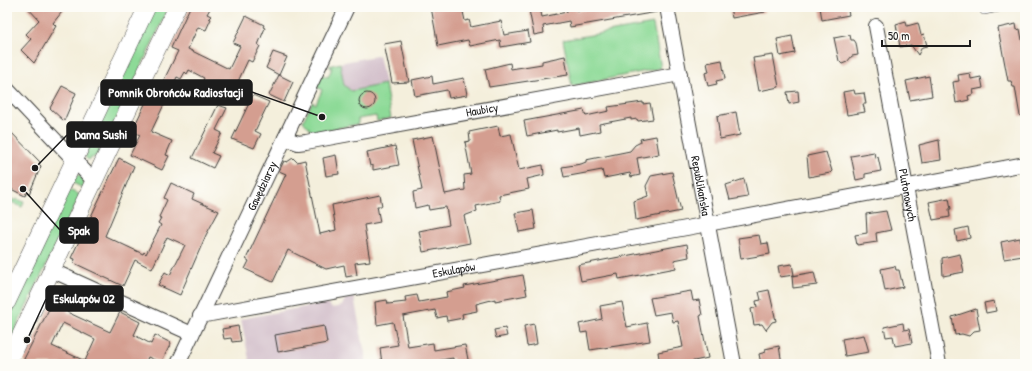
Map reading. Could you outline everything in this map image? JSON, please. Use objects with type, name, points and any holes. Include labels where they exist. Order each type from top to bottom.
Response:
[{"type":"street","points":[[7,302],[147,7]]},
{"type":"street","points":[[7,364],[177,7]]},
{"type":"street","name":"Gawędziarzy","points":[[178,364],[347,7]]},
{"type":"street","name":"Republikańska","points":[[667,7],[734,364]]},
{"type":"street","name":"Plutonowych","points":[[876,26],[939,364]]},
{"type":"street","name":"Haubicy","points":[[285,138],[298,143],[306,142],[680,74]]},
{"type":"street","points":[[7,89],[94,181]]},
{"type":"street","name":"Eskulapów","points":[[200,316],[708,224],[1025,164]]},
{"type":"street","points":[[51,270],[192,334]]},
{"type":"lane","points":[[984,11],[1004,7]]},
{"type":"shaded area","points":[[379,55],[385,84],[351,91],[344,85],[340,63]]},
{"type":"shaded area","points":[[354,297],[367,364],[250,364],[241,319],[326,303],[332,308],[342,306],[345,299]]},
{"type":"green space","points":[[154,7],[169,7],[127,97],[114,91]]},
{"type":"green space","points":[[653,24],[661,68],[572,86],[563,40]]},
{"type":"green space","points":[[340,63],[344,85],[351,91],[385,84],[391,118],[377,121],[376,116],[358,119],[358,124],[313,133],[303,121],[312,102],[316,104],[322,90],[315,86],[322,75],[328,77],[332,68],[329,66]]},
{"type":"green space","points":[[112,95],[125,101],[103,146],[91,140]]},
{"type":"green space","points":[[89,145],[101,150],[96,156],[88,160],[85,157]]},
{"type":"green space","points":[[79,175],[85,180],[83,188],[71,182],[74,177]]},
{"type":"green space","points":[[67,189],[80,195],[7,347],[7,317]]},
{"type":"green space","points":[[7,197],[16,201],[17,199],[24,202],[22,207],[7,200]]},
{"type":"building","points":[[27,7],[66,7],[53,23],[56,26],[34,63],[21,50],[31,39],[26,34],[39,20]]},
{"type":"building","points":[[190,7],[211,7],[207,14],[211,16],[209,18],[211,19],[206,30],[198,27],[188,49],[229,69],[240,46],[233,43],[246,16],[264,25],[263,27],[265,28],[258,45],[260,46],[252,62],[248,60],[228,103],[200,90],[204,78],[189,70],[187,74],[185,72],[181,79],[177,77],[151,132],[172,141],[166,155],[169,156],[162,170],[130,155],[140,135],[132,131],[156,81],[162,84],[178,51],[171,48]]},
{"type":"building","points":[[431,7],[462,7],[465,21],[469,20],[471,27],[501,21],[504,35],[528,31],[530,42],[501,47],[500,40],[470,46],[468,40],[438,46]]},
{"type":"building","points":[[566,7],[576,7],[577,11],[595,8],[594,7],[657,7],[657,12],[570,27],[569,21],[543,26],[544,33],[534,35],[529,10],[540,8],[542,17],[567,12]]},
{"type":"building","points":[[730,7],[765,7],[765,12],[732,18]]},
{"type":"building","points":[[820,7],[847,7],[849,15],[822,20]]},
{"type":"building","points":[[906,21],[907,26],[918,23],[921,35],[924,34],[927,46],[922,47],[918,55],[911,45],[900,47],[896,24]]},
{"type":"building","points":[[1016,24],[1017,30],[1020,29],[1025,56],[1025,115],[1020,116],[1015,87],[1013,87],[1011,81],[1008,81],[998,28]]},
{"type":"building","points":[[850,35],[851,40],[854,40],[856,43],[858,55],[852,56],[847,62],[842,64],[839,61],[834,38]]},
{"type":"building","points":[[792,36],[795,53],[780,56],[777,39]]},
{"type":"building","points":[[401,41],[409,82],[392,83],[384,44]]},
{"type":"building","points":[[273,52],[287,57],[279,75],[266,68]]},
{"type":"building","points":[[773,55],[779,87],[759,91],[753,58]]},
{"type":"building","points":[[565,56],[568,75],[489,87],[485,69],[510,63],[511,69],[542,64],[542,61]]},
{"type":"building","points":[[722,60],[725,79],[716,81],[717,84],[708,86],[705,73],[709,72],[707,63]]},
{"type":"building","points":[[970,73],[971,79],[981,77],[983,88],[973,90],[974,94],[968,96],[969,100],[956,103],[953,82],[959,81],[958,75]]},
{"type":"building","points":[[279,75],[293,82],[284,102],[269,95]]},
{"type":"building","points":[[432,76],[433,84],[464,78],[467,95],[449,98],[447,90],[415,96],[412,80]]},
{"type":"building","points":[[929,76],[932,96],[910,100],[906,81]]},
{"type":"building","points":[[62,86],[76,93],[64,121],[50,108]]},
{"type":"building","points":[[854,90],[855,94],[864,93],[866,104],[863,104],[865,112],[847,115],[843,92]]},
{"type":"building","points":[[798,91],[799,102],[789,104],[787,92]]},
{"type":"building","points":[[364,93],[370,93],[375,98],[373,107],[370,109],[364,109],[359,104],[359,98]]},
{"type":"building","points":[[253,95],[269,102],[255,131],[261,134],[254,148],[232,139]]},
{"type":"building","points":[[643,102],[643,104],[650,103],[653,119],[638,121],[637,119],[631,120],[631,118],[599,124],[600,131],[580,135],[579,128],[557,132],[557,130],[527,136],[524,121],[584,110],[586,116],[609,111],[608,107]]},
{"type":"building","points":[[218,105],[227,108],[216,130],[222,133],[212,153],[219,156],[213,168],[192,158]]},
{"type":"building","points":[[736,112],[740,135],[720,139],[717,116]]},
{"type":"building","points":[[498,126],[500,136],[511,134],[519,170],[543,165],[544,175],[527,179],[529,189],[499,195],[500,201],[476,206],[477,211],[464,216],[470,243],[423,252],[419,231],[449,225],[446,207],[429,210],[428,205],[415,208],[413,192],[422,190],[412,140],[433,136],[445,194],[465,190],[464,175],[471,174],[465,142],[470,141],[469,132]]},
{"type":"building","points":[[7,128],[40,162],[39,164],[41,166],[29,194],[26,193],[25,196],[7,187]]},
{"type":"building","points":[[656,136],[659,154],[637,158],[640,175],[631,177],[630,173],[604,178],[602,170],[564,177],[562,167],[581,164],[586,162],[586,160],[630,151],[635,145],[641,142],[640,139]]},
{"type":"building","points":[[939,140],[941,160],[922,163],[919,145]]},
{"type":"building","points":[[395,146],[399,165],[373,170],[373,165],[370,166],[367,152]]},
{"type":"building","points":[[826,152],[832,171],[830,173],[809,177],[807,156]]},
{"type":"building","points":[[874,152],[875,158],[878,157],[881,171],[865,174],[865,178],[856,180],[851,156]]},
{"type":"building","points":[[336,155],[339,174],[326,176],[323,158]]},
{"type":"building","points":[[119,158],[134,166],[105,236],[143,254],[144,252],[146,254],[161,225],[158,223],[161,218],[159,217],[167,200],[164,198],[171,183],[194,194],[192,199],[219,211],[206,235],[180,295],[158,285],[165,272],[170,275],[185,245],[167,237],[152,269],[135,260],[123,286],[74,263],[75,259],[71,258]]},
{"type":"building","points":[[293,158],[297,162],[305,160],[320,234],[336,230],[332,205],[380,195],[382,206],[377,206],[380,222],[364,225],[370,261],[355,263],[357,275],[346,277],[344,265],[326,269],[288,250],[273,282],[245,269],[249,261],[246,259],[286,174],[279,171],[284,161],[287,162]]},
{"type":"building","points":[[672,172],[681,211],[636,220],[634,201],[648,196],[646,186],[651,176]]},
{"type":"building","points":[[744,179],[748,197],[730,200],[726,185]]},
{"type":"building","points":[[949,198],[951,209],[949,209],[950,217],[933,220],[929,202]]},
{"type":"building","points":[[533,210],[536,229],[519,232],[515,213]]},
{"type":"building","points":[[886,211],[891,230],[876,233],[877,242],[857,245],[855,235],[867,233],[866,214]]},
{"type":"building","points":[[968,227],[970,238],[957,241],[955,230]]},
{"type":"building","points":[[759,235],[761,244],[768,243],[770,254],[741,259],[738,238]]},
{"type":"building","points":[[1020,238],[1023,256],[1004,259],[1001,242]]},
{"type":"building","points":[[687,244],[689,257],[674,260],[676,268],[619,279],[618,274],[581,281],[578,265]]},
{"type":"building","points":[[960,254],[964,272],[943,276],[942,258]]},
{"type":"building","points":[[792,264],[794,275],[780,277],[778,266]]},
{"type":"building","points":[[895,266],[896,270],[899,270],[903,287],[885,291],[881,269]]},
{"type":"building","points":[[814,272],[817,285],[793,288],[792,276]]},
{"type":"building","points":[[523,275],[527,295],[495,301],[495,299],[476,304],[477,311],[462,314],[463,318],[447,321],[446,316],[437,318],[435,310],[403,316],[408,347],[433,343],[434,350],[465,345],[469,364],[453,364],[453,358],[424,363],[382,364],[380,348],[398,345],[393,322],[377,325],[375,302],[387,300],[388,304],[406,302],[405,297],[417,295],[419,302],[447,297],[446,292],[465,288],[464,286]]},
{"type":"building","points":[[769,290],[776,321],[772,322],[766,330],[762,324],[754,325],[751,309],[757,307],[756,301],[761,300],[759,292]]},
{"type":"building","points":[[58,291],[74,297],[67,312],[110,332],[120,312],[140,322],[134,335],[151,344],[155,335],[171,343],[161,363],[148,357],[145,364],[25,364],[24,359]],"holes":[[[63,323],[95,339],[85,361],[52,346]]]},
{"type":"building","points":[[691,291],[693,301],[699,300],[702,315],[700,316],[708,358],[680,364],[660,364],[658,352],[683,347],[678,321],[673,322],[671,312],[654,315],[650,298]]},
{"type":"building","points":[[994,301],[996,311],[986,313],[984,303]]},
{"type":"building","points":[[622,302],[627,327],[647,323],[650,341],[590,350],[587,332],[581,333],[579,324],[602,319],[600,306]]},
{"type":"building","points":[[976,309],[980,330],[974,331],[969,336],[962,334],[955,335],[952,317]]},
{"type":"building","points":[[903,323],[904,330],[909,329],[912,343],[895,346],[893,336],[886,337],[884,327]]},
{"type":"building","points":[[534,324],[537,344],[527,346],[524,326]]},
{"type":"building","points":[[238,326],[241,341],[232,342],[231,338],[224,339],[222,329]]},
{"type":"building","points":[[324,326],[327,343],[278,352],[275,335]]},
{"type":"building","points":[[505,328],[507,336],[496,338],[494,330]]},
{"type":"building","points":[[864,335],[869,352],[845,356],[842,339]]},
{"type":"building","points":[[779,346],[782,364],[761,364],[759,354],[766,352],[765,349]]},
{"type":"place","name":"Pomnik Obrońców Radiostacji","points":[[322,117]]},
{"type":"place","name":"Dama Sushi","points":[[35,168]]},
{"type":"place","name":"Spak","points":[[23,189]]},
{"type":"place","name":"Eskulapów 02","points":[[27,340]]}]
